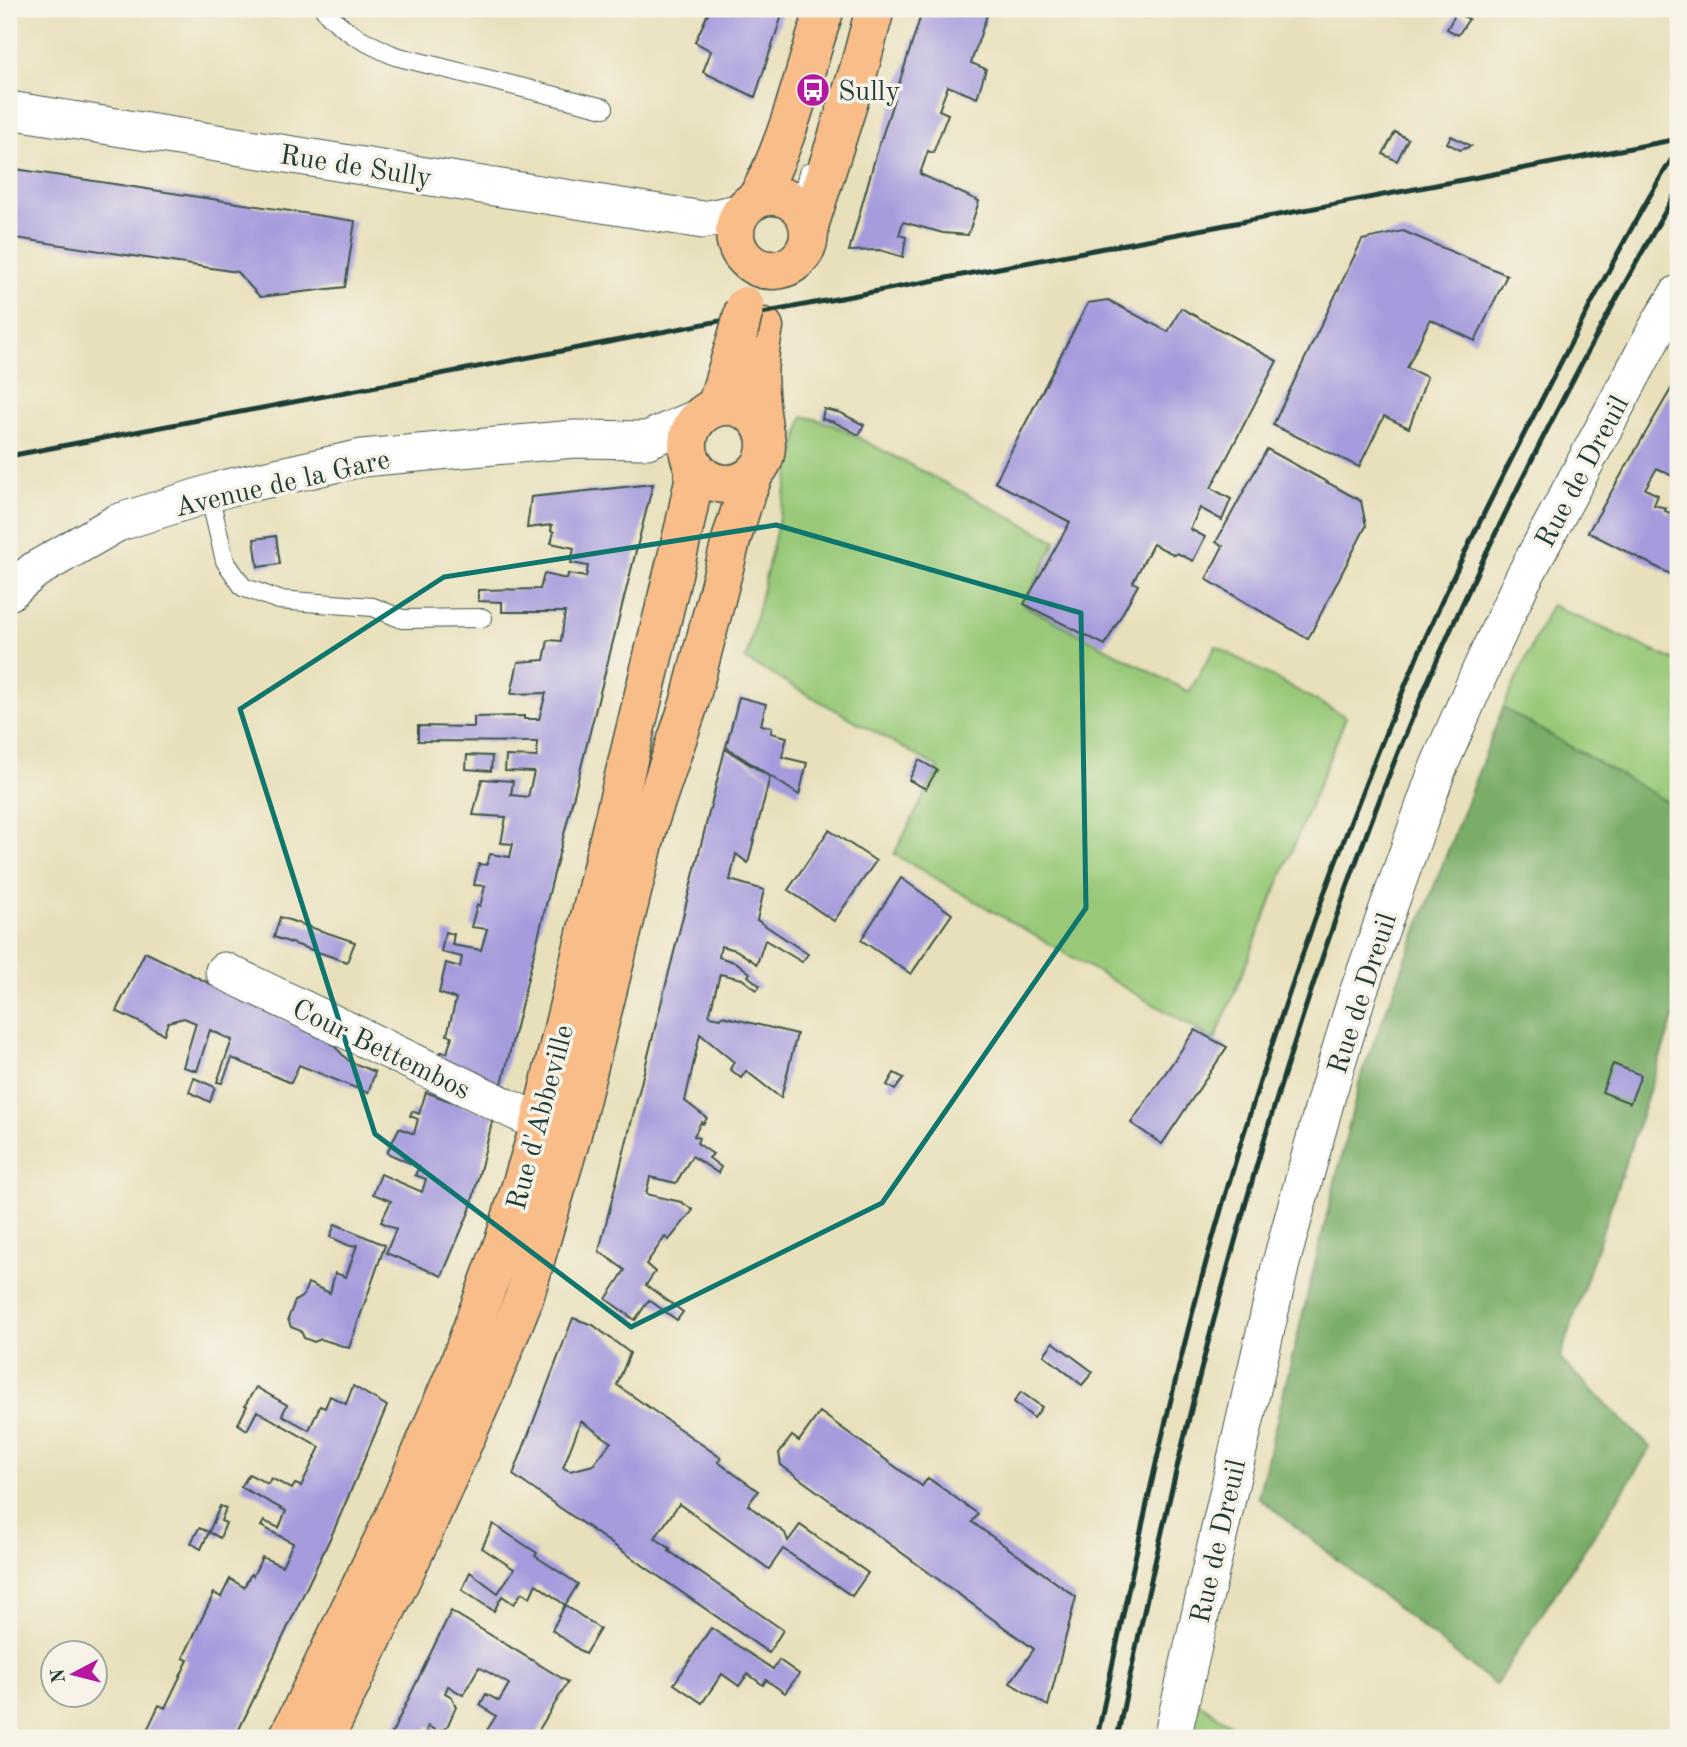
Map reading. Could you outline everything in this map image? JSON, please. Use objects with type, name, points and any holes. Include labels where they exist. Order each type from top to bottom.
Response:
[{"type":"main road","points":[[763,223],[859,69],[853,11]]},
{"type":"main road","points":[[763,223],[809,238],[805,250],[781,275],[755,317],[707,413],[688,440],[698,466],[720,485],[731,485],[755,472],[763,463],[766,451],[757,385],[755,317],[763,223],[769,178],[781,145],[853,11]]},
{"type":"main road","points":[[707,413],[730,405],[743,408],[763,427]]},
{"type":"main road","name":"Rue d'Abbeville","points":[[556,1131],[698,466]]},
{"type":"main road","name":"Rue d'Abbeville","points":[[288,1738],[325,1713],[394,1517],[459,1364],[505,1238],[556,1131],[650,819],[689,704],[732,537],[755,472]]},
{"type":"street","name":"Rue de Sully","points":[[9,110],[703,220],[763,223]]},
{"type":"street","name":"Rue de Dreuil","points":[[1172,1738],[1281,1263],[1327,1095],[1362,981],[1438,768],[1479,674],[1522,581],[1678,294]]},
{"type":"street","name":"Avenue de la Gare","points":[[9,592],[35,570],[117,523],[209,494],[362,458],[575,439],[647,440],[707,413]]},
{"type":"street","points":[[647,440],[698,466]]},
{"type":"street","name":"Cour Bettembos","points":[[224,971],[556,1131]]},
{"type":"lane","points":[[324,9],[364,42],[395,56],[604,108]]},
{"type":"lane","points":[[763,223],[804,190],[813,155]]},
{"type":"lane","points":[[690,579],[698,466]]},
{"type":"lane","points":[[209,494],[226,561],[243,587],[279,600],[373,607],[402,619],[483,618]]},
{"type":"lane","points":[[521,1243],[556,1131],[683,606]]},
{"type":"lane","points":[[306,1738],[316,1717],[325,1713],[340,1667],[478,1373],[502,1306]]},
{"type":"highlighted area","points":[[776,525],[1081,613],[1086,908],[882,1203],[631,1327],[375,1134],[240,709],[444,577]]},
{"type":"green space","points":[[803,416],[832,424],[1056,541],[1024,605],[1189,692],[1216,646],[1346,717],[1215,1040],[894,854],[939,768],[746,660]]},
{"type":"green space","points":[[1551,605],[1678,662],[1678,808],[1503,708]]},
{"type":"green space","points":[[1503,708],[1678,808],[1678,1004],[1560,1359],[1651,1448],[1495,1685],[1258,1497],[1361,1076]]},
{"type":"green space","points":[[1197,1701],[1248,1738],[1190,1738]]},
{"type":"building","points":[[710,9],[784,9],[755,97],[703,72],[711,51],[695,42]]},
{"type":"building","points":[[923,9],[989,9],[971,63],[986,69],[977,98],[948,86],[939,110],[948,114],[933,153],[928,151],[920,174],[979,201],[968,235],[943,233],[903,222],[899,235],[906,237],[903,257],[880,250],[849,251],[876,155]]},
{"type":"building","points":[[1456,13],[1469,19],[1458,35],[1447,29]]},
{"type":"building","points":[[1395,132],[1408,139],[1397,161],[1383,154]]},
{"type":"building","points":[[1451,136],[1471,146],[1460,150],[1447,143]]},
{"type":"building","points":[[9,168],[355,221],[345,287],[260,297],[237,272],[9,237]]},
{"type":"building","points":[[1403,231],[1507,275],[1475,341],[1430,319],[1407,368],[1427,377],[1409,428],[1384,416],[1359,467],[1273,425],[1362,240]]},
{"type":"building","points":[[1108,300],[1168,332],[1181,308],[1277,361],[1211,488],[1231,499],[1222,520],[1200,508],[1190,529],[1205,537],[1193,561],[1153,544],[1133,582],[1138,585],[1105,645],[1024,604],[1070,522],[995,482],[1088,303]]},
{"type":"building","points":[[1678,377],[1678,479],[1657,468],[1645,489],[1658,495],[1654,505],[1666,508],[1665,511],[1670,513],[1678,498],[1678,578],[1588,532]]},
{"type":"building","points":[[824,409],[841,413],[864,425],[859,435],[822,419]]},
{"type":"building","points":[[1267,449],[1361,501],[1366,526],[1308,639],[1206,579],[1223,546],[1216,542]]},
{"type":"building","points":[[653,484],[499,1096],[438,1065],[441,1052],[447,1053],[452,1036],[447,1035],[456,999],[439,993],[446,963],[460,967],[462,957],[441,952],[445,932],[454,934],[452,945],[481,950],[487,929],[471,927],[485,886],[474,885],[479,864],[487,865],[490,854],[510,857],[513,844],[501,843],[506,817],[473,815],[482,779],[513,781],[511,795],[528,797],[534,772],[505,771],[506,756],[537,757],[537,742],[418,741],[418,726],[474,727],[474,717],[524,716],[524,719],[539,719],[546,693],[511,694],[518,662],[544,660],[548,640],[561,641],[565,612],[502,612],[502,602],[478,601],[478,590],[540,589],[544,574],[567,579],[568,574],[586,577],[588,566],[571,563],[574,548],[551,543],[554,532],[551,531],[552,525],[527,528],[531,497]]},
{"type":"building","points":[[276,536],[280,564],[258,567],[254,539]]},
{"type":"building","points":[[739,697],[766,704],[761,725],[772,727],[771,733],[787,737],[782,757],[807,763],[799,795],[726,747]]},
{"type":"building","points":[[725,749],[770,777],[748,863],[736,854],[730,880],[764,890],[757,920],[808,954],[802,962],[765,940],[757,964],[736,950],[721,946],[719,957],[737,963],[750,973],[748,976],[760,986],[757,990],[742,979],[720,974],[709,1016],[722,1016],[797,1034],[781,1098],[746,1071],[741,1078],[730,1069],[734,1062],[700,1034],[685,1101],[707,1118],[703,1124],[701,1122],[694,1136],[699,1138],[697,1143],[713,1154],[709,1158],[721,1167],[718,1173],[692,1156],[676,1183],[650,1177],[646,1194],[681,1202],[693,1210],[669,1240],[665,1237],[646,1264],[655,1272],[646,1285],[683,1312],[677,1320],[649,1300],[635,1320],[606,1299],[625,1270],[599,1251]]},
{"type":"building","points":[[467,755],[492,756],[491,771],[466,769]]},
{"type":"building","points":[[919,760],[937,770],[926,789],[909,780]]},
{"type":"building","points":[[829,830],[876,861],[834,921],[788,890]]},
{"type":"building","points":[[901,878],[952,914],[911,974],[861,940]]},
{"type":"building","points":[[280,917],[355,942],[347,962],[274,937]]},
{"type":"building","points":[[145,952],[331,1043],[349,1061],[375,1072],[368,1093],[299,1065],[291,1083],[232,1058],[222,1083],[217,1082],[232,1040],[210,1030],[197,1071],[183,1067],[196,1023],[184,1018],[168,1022],[164,1034],[116,1011]]},
{"type":"building","points":[[1195,1030],[1227,1047],[1162,1144],[1131,1123]]},
{"type":"building","points":[[1613,1064],[1641,1075],[1630,1103],[1602,1092]]},
{"type":"building","points":[[894,1073],[904,1078],[895,1090],[887,1085]]},
{"type":"building","points":[[194,1078],[215,1087],[210,1102],[189,1092]]},
{"type":"building","points":[[426,1092],[494,1115],[470,1210],[442,1276],[386,1253],[396,1229],[381,1222],[391,1201],[373,1194],[381,1174],[422,1192],[426,1179],[415,1175],[419,1167],[387,1153],[399,1128],[414,1134],[418,1119],[410,1116],[412,1111],[419,1114]]},
{"type":"building","points":[[335,1224],[385,1245],[349,1348],[321,1339],[314,1342],[304,1338],[301,1331],[291,1327],[288,1319],[295,1301],[303,1296],[308,1283],[330,1293],[335,1273],[346,1277],[357,1245],[350,1246],[330,1237]]},
{"type":"building","points":[[573,1318],[593,1325],[630,1353],[617,1385],[721,1458],[718,1462],[758,1491],[748,1505],[785,1533],[788,1541],[800,1525],[868,1573],[852,1596],[783,1549],[769,1569],[679,1504],[655,1538],[671,1549],[669,1551],[783,1630],[769,1653],[513,1475]],"holes":[[[581,1421],[611,1442],[593,1465],[570,1471],[563,1468]]]},
{"type":"building","points":[[1053,1342],[1093,1372],[1082,1385],[1044,1355]]},
{"type":"building","points":[[353,1386],[387,1406],[334,1530],[235,1738],[164,1738],[147,1730],[159,1705],[165,1708],[188,1660],[183,1658],[214,1593],[221,1597],[230,1579],[244,1587],[262,1557],[282,1566],[293,1543],[261,1526],[264,1521],[279,1528],[286,1511],[241,1487],[249,1474],[268,1484],[271,1478],[292,1489],[295,1484],[301,1486],[320,1447],[257,1411],[247,1430],[238,1424],[247,1406],[245,1405],[256,1387],[287,1405],[282,1415],[309,1430],[320,1406],[325,1408],[330,1396],[346,1404]]},
{"type":"building","points":[[1021,1392],[1042,1407],[1034,1418],[1014,1402]]},
{"type":"building","points":[[820,1412],[922,1486],[928,1478],[978,1514],[972,1522],[1076,1597],[1048,1706],[1010,1683],[1034,1649],[781,1465],[779,1453],[792,1436],[799,1441]]},
{"type":"building","points":[[220,1506],[226,1508],[221,1521],[226,1523],[220,1538],[209,1532]]},
{"type":"building","points":[[493,1524],[578,1584],[565,1605],[536,1584],[530,1597],[522,1592],[514,1604],[502,1596],[494,1611],[462,1590],[470,1572],[498,1593],[514,1569],[482,1548]]},
{"type":"building","points":[[199,1528],[209,1532],[201,1549],[191,1543]]},
{"type":"building","points":[[565,1605],[600,1629],[585,1654],[552,1630]]},
{"type":"building","points":[[451,1611],[568,1682],[534,1738],[482,1738],[496,1716],[480,1705],[486,1694],[499,1701],[509,1684],[479,1667],[463,1695],[448,1686],[445,1693],[452,1697],[456,1707],[447,1727],[438,1732],[428,1726],[426,1731],[438,1738],[390,1737]]},
{"type":"building","points":[[711,1628],[773,1669],[779,1660],[799,1674],[785,1693],[766,1680],[763,1685],[748,1674],[739,1686],[722,1674],[702,1703],[674,1684]]},
{"type":"railway","points":[[9,456],[1678,139]]},
{"type":"railway","points":[[1097,1738],[1135,1556],[1208,1255],[1278,1025],[1331,874],[1389,724],[1468,545],[1599,288],[1678,149]]},
{"type":"railway","points":[[1117,1738],[1172,1488],[1235,1240],[1309,996],[1351,875],[1427,682],[1493,538],[1601,327],[1678,189]]},
{"type":"place","name":"Sully","points":[[813,90]]}]
